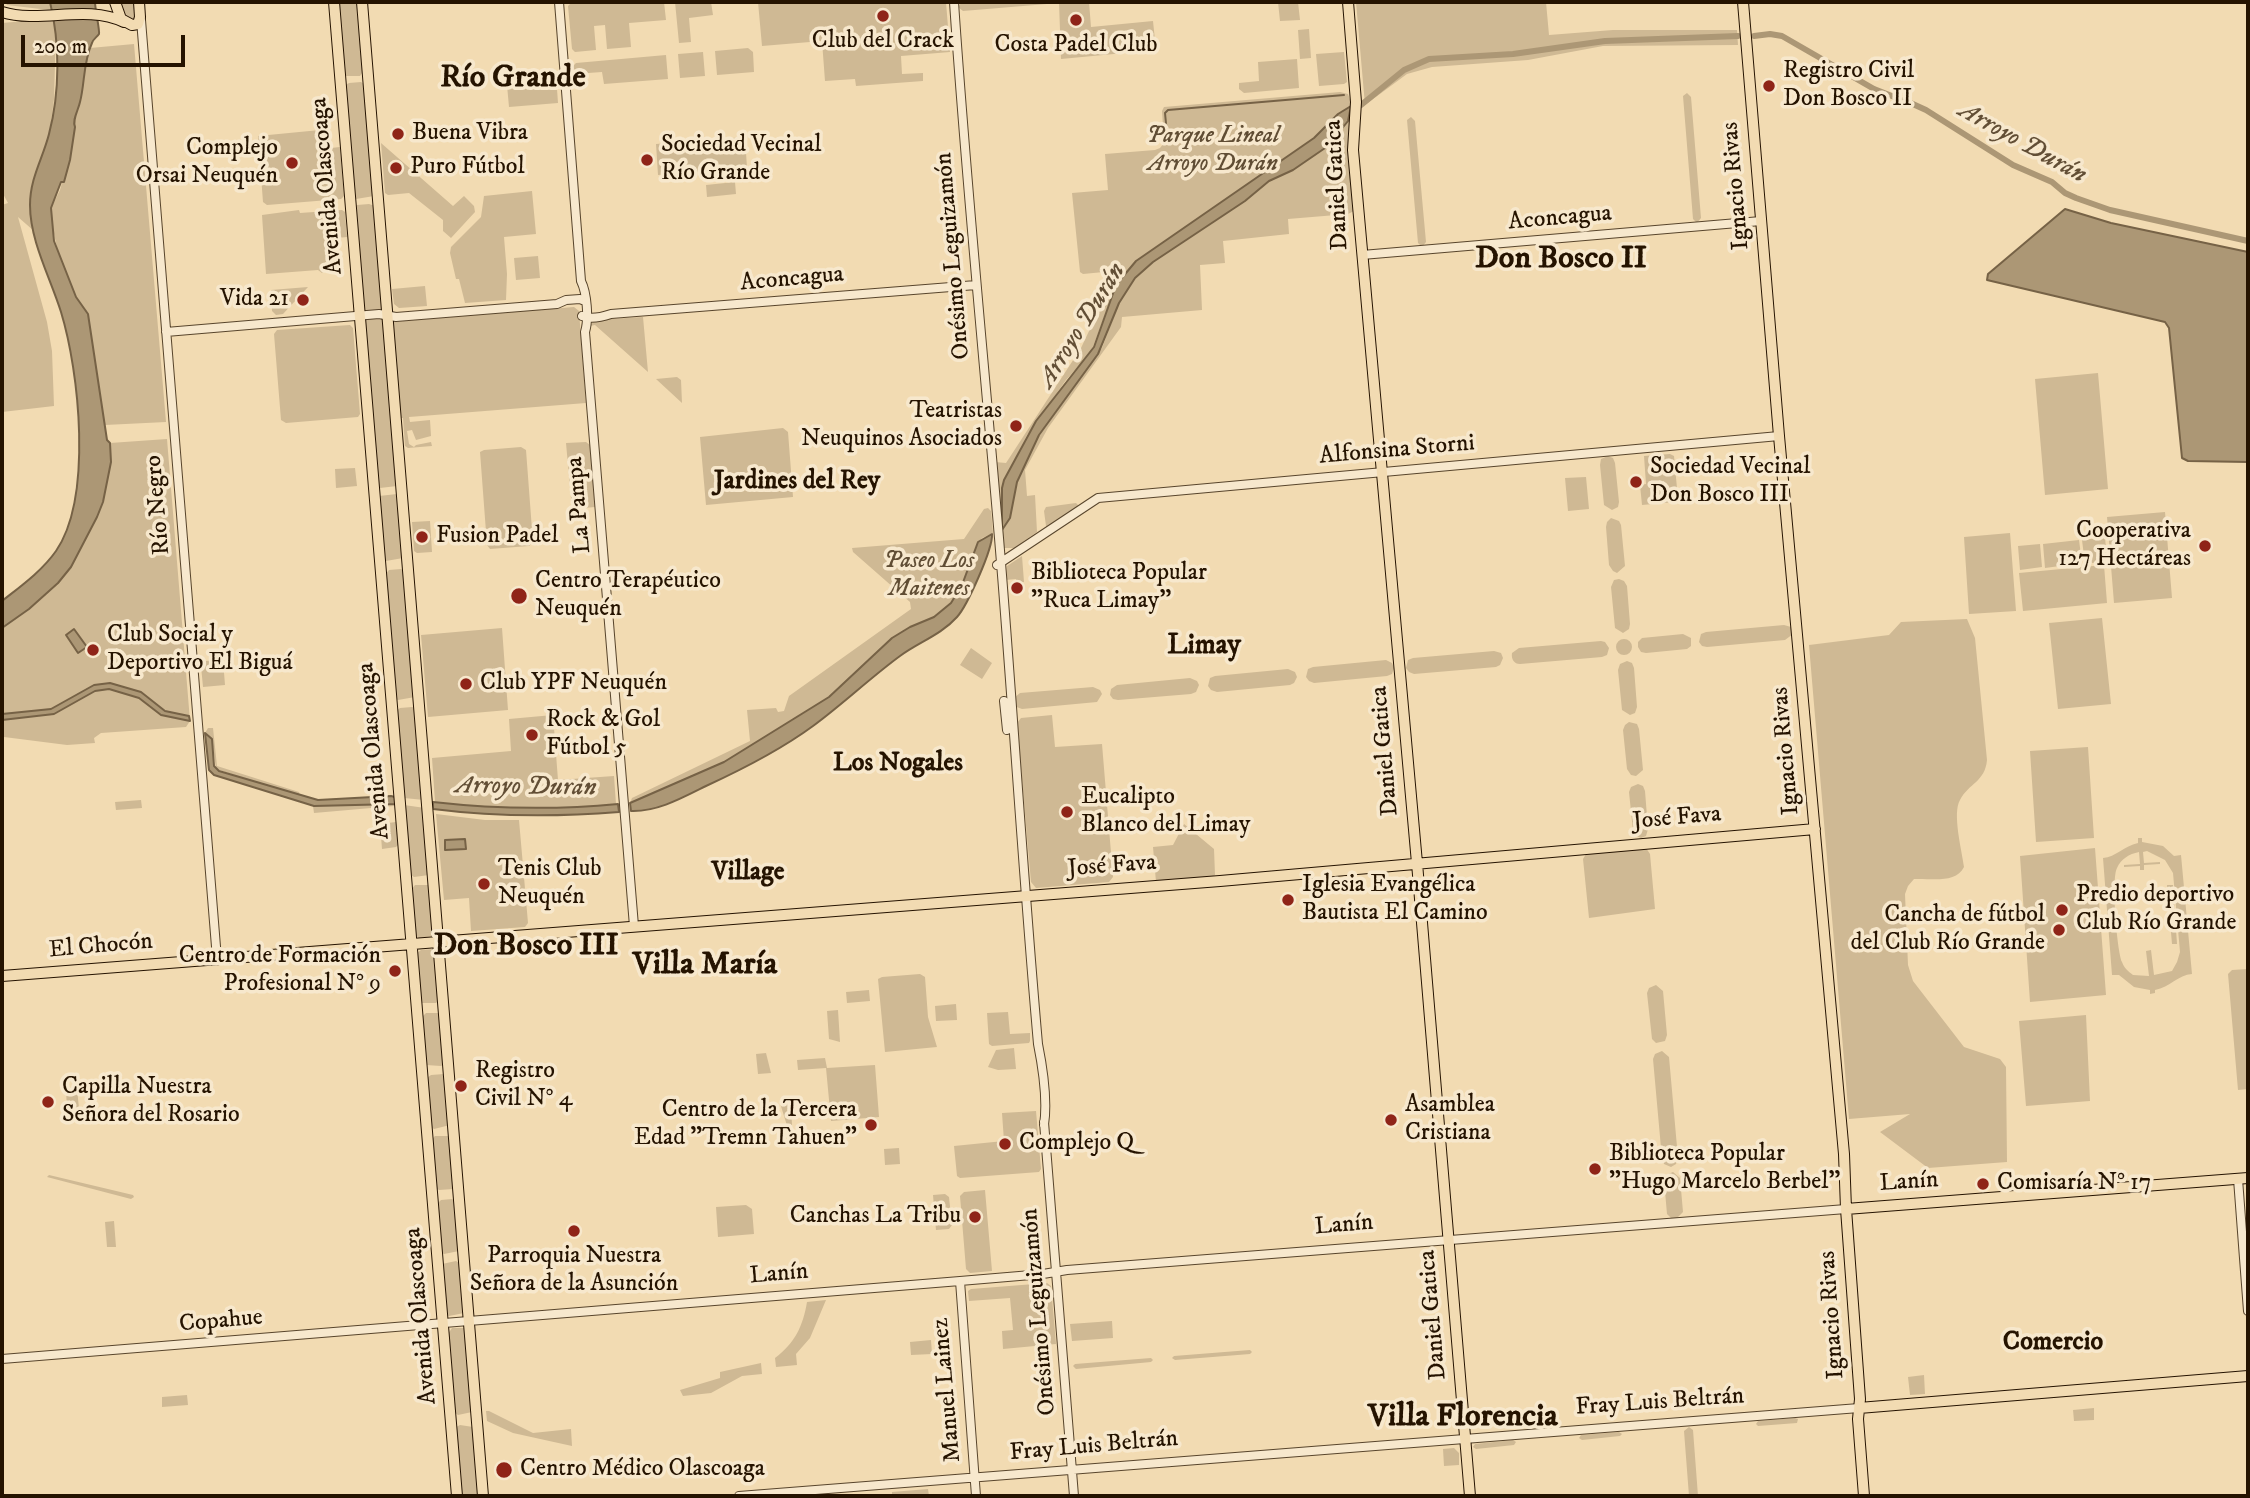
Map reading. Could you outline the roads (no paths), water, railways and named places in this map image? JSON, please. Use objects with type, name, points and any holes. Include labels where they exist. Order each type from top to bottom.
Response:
[{"type":"main road","points":[[100,14],[108,10],[114,2]]},
{"type":"main road","name":"Río Negro","points":[[114,2],[118,15],[125,23]]},
{"type":"main road","name":"Río Negro","points":[[139,2],[141,17]]},
{"type":"main road","name":"Avenida Olascoaga","points":[[334,2],[457,1496]]},
{"type":"main road","name":"Avenida Olascoaga","points":[[362,2],[483,1496]]},
{"type":"main road","name":"Daniel Gatica","points":[[1348,2],[1356,98],[1353,150],[1470,1496]]},
{"type":"main road","name":"Ignacio Rivas","points":[[1743,2],[1844,1154],[1864,1496]]},
{"type":"main road","points":[[2,12],[13,15],[100,14],[125,23],[138,24],[141,17]]},
{"type":"main road","points":[[2,18],[13,15]]},
{"type":"main road","name":"José Fava","points":[[412,943],[1417,863],[1815,828]]},
{"type":"main road","name":"El Chocón","points":[[2,976],[412,943]]},
{"type":"main road","name":"Lanín","points":[[1846,1209],[2243,1178]]},
{"type":"main road","name":"Fray Luis Beltrán","points":[[1859,1408],[2248,1376]]},
{"type":"street","name":"La Pampa","points":[[559,2],[634,926]]},
{"type":"street","name":"Onésimo Leguizamón","points":[[954,2],[999,542],[997,563]]},
{"type":"street","name":"Río Negro","points":[[141,17],[217,959]]},
{"type":"street","name":"Río Negro","points":[[125,23],[137,34],[142,48]]},
{"type":"street","name":"Aconcagua","points":[[1362,256],[1761,221]]},
{"type":"street","name":"Aconcagua","points":[[585,315],[976,285]]},
{"type":"street","points":[[166,332],[582,302]]},
{"type":"street","name":"Alfonsina Storni","points":[[997,563],[1098,498],[1779,436]]},
{"type":"street","name":"Onésimo Leguizamón","points":[[995,506],[1006,726],[1020,882],[1025,895],[1074,1496]]},
{"type":"street","points":[[999,542],[1004,549],[1014,550]]},
{"type":"street","name":"Alfonsina Storni","points":[[997,563],[1014,550],[1031,542]]},
{"type":"street","points":[[2243,1178],[2248,1311]]},
{"type":"street","name":"Lanín","points":[[444,1324],[1846,1209]]},
{"type":"street","name":"Manuel Lainez","points":[[960,1282],[976,1496]]},
{"type":"street","name":"Copahue","points":[[2,1360],[444,1324]]},
{"type":"street","name":"Fray Luis Beltrán","points":[[739,1496],[1859,1408]]},
{"type":"waterway","name":"Arroyo Durán","points":[[1361,105],[1404,70],[1429,59],[1513,54],[1605,41],[1738,36]]},
{"type":"waterway","name":"Arroyo Durán","points":[[1754,36],[1782,36],[1874,89],[1897,98]]},
{"type":"waterway","points":[[1168,144],[1165,113],[1168,110],[1344,95]]},
{"type":"waterway","name":"Arroyo Durán","points":[[1904,100],[1926,110],[2013,165],[2052,182],[2076,198],[2110,210],[2248,241]]},
{"type":"place","name":"Club del Crack","points":[[883,16]]},
{"type":"place","name":"Costa Padel Club","points":[[1076,20]]},
{"type":"place","name":"Registro Civil Don Bosco II","points":[[1769,86]]},
{"type":"place","name":"Buena Vibra","points":[[398,134]]},
{"type":"place","name":"Sociedad Vecinal Río Grande","points":[[647,160]]},
{"type":"place","name":"Complejo Orsai Neuquén","points":[[292,163]]},
{"type":"place","name":"Puro Fútbol","points":[[396,168]]},
{"type":"place","name":"Vida 21","points":[[303,300]]},
{"type":"place","name":"Teatristas Neuquinos Asociados","points":[[1016,426]]},
{"type":"place","name":"Sociedad Vecinal Don Bosco III","points":[[1636,482]]},
{"type":"place","name":"Fusion Padel","points":[[422,537]]},
{"type":"place","name":"Cooperativa 127 Hectáreas","points":[[2205,546]]},
{"type":"place","name":"Biblioteca Popular \"Ruca Limay\"","points":[[1017,588]]},
{"type":"place","name":"Centro Terapéutico Neuquén","points":[[519,596]]},
{"type":"place","name":"Club Social y Deportivo El Biguá","points":[[93,650]]},
{"type":"place","name":"Club YPF Neuquén","points":[[466,684]]},
{"type":"place","name":"Rock & Gol Fútbol 5","points":[[532,735]]},
{"type":"place","name":"Eucalipto Blanco del Limay","points":[[1067,812]]},
{"type":"place","name":"Tenis Club Neuquén","points":[[484,884]]},
{"type":"place","name":"Iglesia Evangélica Bautista El Camino","points":[[1288,900]]},
{"type":"place","name":"Predio deportivo Club Río Grande","points":[[2062,910]]},
{"type":"place","name":"Cancha de fútbol del Club Río Grande","points":[[2059,930]]},
{"type":"place","name":"Centro de Formación Profesional N° 9","points":[[395,971]]},
{"type":"place","name":"Registro Civil N° 4","points":[[461,1086]]},
{"type":"place","name":"Capilla Nuestra Señora del Rosario","points":[[48,1102]]},
{"type":"place","name":"Asamblea Cristiana","points":[[1391,1120]]},
{"type":"place","name":"Centro de la Tercera Edad \"Tremn Tahuen\"","points":[[871,1125]]},
{"type":"place","name":"Complejo Q","points":[[1005,1144]]},
{"type":"place","name":"Biblioteca Popular \"Hugo Marcelo Berbel\"","points":[[1595,1169]]},
{"type":"place","name":"Comisaría N° 17","points":[[1983,1184]]},
{"type":"place","name":"Canchas La Tribu","points":[[975,1217]]},
{"type":"place","name":"Parroquia Nuestra Señora de la Asunción","points":[[574,1231]]},
{"type":"place","name":"Centro Médico Olascoaga","points":[[504,1470]]},
{"type":"district","name":"Río Grande","points":[[513,79]]},
{"type":"district","name":"Don Bosco II","points":[[1561,260]]},
{"type":"district","name":"Jardines del Rey","points":[[797,483]]},
{"type":"district","name":"Limay","points":[[1204,647]]},
{"type":"district","name":"Los Nogales","points":[[898,765]]},
{"type":"district","name":"Village","points":[[748,874]]},
{"type":"district","name":"Don Bosco III","points":[[526,947]]},
{"type":"district","name":"Villa María","points":[[705,966]]},
{"type":"district","name":"Comercio","points":[[2053,1344]]},
{"type":"district","name":"Villa Florencia","points":[[1463,1418]]},
{"type":"park label","name":"Parque Lineal Arroyo Durán","points":[[1213,151]]},
{"type":"park label","name":"Paseo Los Maitenes","points":[[929,576]]}]
